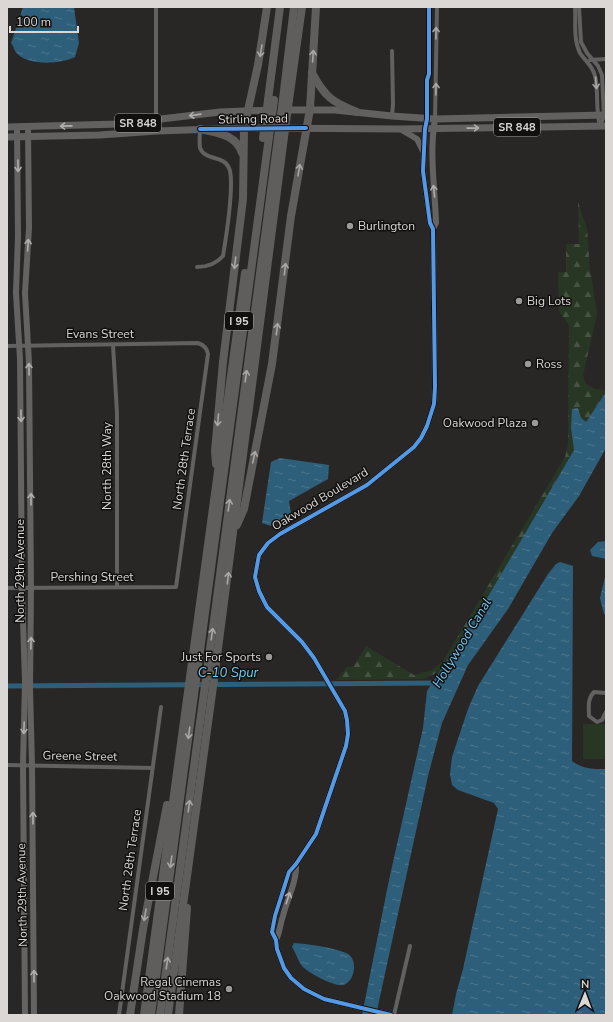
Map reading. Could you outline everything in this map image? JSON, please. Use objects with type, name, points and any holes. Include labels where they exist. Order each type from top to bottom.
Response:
[{"type":"highway","points":[[216,485],[216,443],[223,362],[243,199],[244,128],[258,65],[267,7]]},
{"type":"highway","name":"I 95","points":[[144,1015],[177,767],[194,673],[216,485],[271,100],[280,7]]},
{"type":"highway","points":[[271,100],[285,7]]},
{"type":"highway","points":[[286,100],[294,7]]},
{"type":"highway","name":"I 95","points":[[168,1015],[193,829],[211,672],[233,535],[281,137],[302,7]]},
{"type":"highway","points":[[233,535],[244,509],[272,364],[292,216],[310,109],[316,7]]},
{"type":"highway","points":[[312,73],[324,94],[332,100],[357,112]]},
{"type":"highway","points":[[200,129],[233,138],[239,145],[244,161]]},
{"type":"highway","points":[[211,672],[281,137]]},
{"type":"highway","points":[[194,673],[266,138]]},
{"type":"highway","points":[[151,1015],[191,695]]},
{"type":"highway","points":[[160,1015],[208,695]]},
{"type":"highway","points":[[130,1015],[157,851],[172,779],[177,767]]},
{"type":"highway","points":[[179,1015],[193,829]]},
{"type":"main road","name":"Stirling Road","points":[[7,127],[113,125],[248,110],[310,109],[435,119],[602,116]]},
{"type":"main road","name":"Stirling Road","points":[[7,137],[100,135],[244,128],[400,130],[603,126]]},
{"type":"street","points":[[156,7],[156,120]]},
{"type":"street","points":[[427,118],[427,82],[429,74],[429,7]]},
{"type":"street","points":[[435,119],[437,7]]},
{"type":"street","points":[[576,7],[577,44],[581,53],[591,66],[595,76],[603,126]]},
{"type":"street","points":[[579,7],[581,42],[592,60],[598,66],[602,76],[602,116]]},
{"type":"street","points":[[392,51],[392,116]]},
{"type":"street","points":[[586,60],[606,59]]},
{"type":"street","name":"Oakwood Boulevard","points":[[392,1015],[324,999],[304,989],[291,978],[284,968],[277,949],[276,940],[272,932],[275,916],[289,872],[316,834],[346,746],[348,734],[345,710],[332,688],[314,658],[302,642],[267,607],[259,591],[255,577],[259,555],[268,542],[367,485],[414,447],[424,432],[431,416],[435,387],[433,229],[430,223],[425,194],[424,153],[427,118]]},
{"type":"street","name":"Oakwood Boulevard","points":[[433,229],[436,223],[436,204],[433,181],[435,119]]},
{"type":"street","name":"North 29th Avenue","points":[[17,127],[18,236],[16,293],[21,410],[22,588],[32,765],[34,1015]]},
{"type":"street","name":"North 29th Avenue","points":[[25,1015],[23,765],[31,588],[29,344],[25,293],[29,228],[28,127]]},
{"type":"street","points":[[196,267],[213,264],[223,256],[231,199],[230,168],[224,161],[210,157],[203,152],[200,147],[200,129]]},
{"type":"street","points":[[400,130],[417,139],[424,153]]},
{"type":"street","name":"Evans Street","points":[[7,346],[29,344],[113,345],[193,343]]},
{"type":"street","name":"North 28th Terrace","points":[[176,587],[208,354],[206,348],[202,344],[193,343]]},
{"type":"street","name":"North 28th Way","points":[[113,345],[117,413],[117,587]]},
{"type":"street","name":"Pershing Street","points":[[7,588],[176,587]]},
{"type":"street","points":[[606,692],[594,692],[590,696],[588,704],[589,716],[597,722],[602,720],[606,712]]},
{"type":"street","name":"North 28th Terrace","points":[[119,1015],[161,707]]},
{"type":"street","name":"Greene Street","points":[[7,766],[32,765],[152,768]]},
{"type":"street","points":[[392,1015],[410,946]]},
{"type":"green space","points":[[578,202],[587,229],[590,269],[597,314],[583,375],[585,383],[595,389],[606,390],[606,392],[586,422],[581,418],[578,408],[571,428],[574,450],[486,600],[452,654],[438,672],[424,679],[336,680],[347,667],[354,666],[366,646],[414,675],[432,670],[443,661],[565,457],[568,444],[569,325],[559,311],[558,272],[566,272],[566,244],[579,244]]},
{"type":"green space","points":[[583,724],[606,724],[606,759],[583,759]]},
{"type":"water","points":[[23,7],[74,7],[79,43],[75,57],[61,61],[44,63],[27,60],[20,56],[15,51],[11,43]]},
{"type":"water","name":"Hollywood Canal","points":[[606,392],[606,448],[579,496],[552,533],[508,609],[468,665],[442,723],[428,776],[376,1015],[362,1015],[389,880],[423,728],[427,691],[486,600],[574,450],[571,428],[572,409],[578,408],[581,418],[586,422]]},
{"type":"water","points":[[280,458],[329,465],[328,479],[289,501],[291,514],[271,526],[262,523],[271,462]]},
{"type":"water","points":[[606,541],[606,559],[592,556],[590,550],[598,542]]},
{"type":"water","points":[[560,562],[573,566],[572,761],[576,764],[592,769],[606,769],[606,1015],[452,1015],[498,809],[494,803],[458,790],[452,785],[450,774],[452,757],[468,709],[478,686],[548,574],[556,564]]},
{"type":"water","points":[[606,573],[606,615],[604,614],[600,598]]},
{"type":"water","points":[[294,943],[326,947],[348,954],[353,961],[354,966],[354,971],[350,980],[343,985],[339,985],[323,980],[307,971],[301,964],[292,947]]},
{"type":"waterway","name":"C-10 Spur","points":[[7,686],[438,683]]},
{"type":"cycle path","points":[[391,1015],[324,999],[304,989],[291,978],[284,968],[277,949],[276,940],[272,932],[275,916],[289,872],[316,834],[346,746],[348,734],[345,711],[314,658],[302,642],[267,607],[259,591],[255,577],[259,555],[268,543],[280,534],[367,485],[414,447],[421,438],[427,426],[434,404],[433,229],[430,223],[423,171],[425,129],[427,119],[427,80],[429,74],[429,7]]},
{"type":"cycle path","points":[[200,129],[306,128]]},
{"type":"place","name":"Burlington","points":[[350,226]]},
{"type":"place","name":"Big Lots","points":[[519,301]]},
{"type":"place","name":"Ross","points":[[528,364]]},
{"type":"place","name":"Oakwood Plaza","points":[[535,423]]},
{"type":"place","name":"Just For Sports","points":[[269,657]]},
{"type":"place","name":"Regal Cinemas Oakwood Stadium 18","points":[[229,989]]}]
